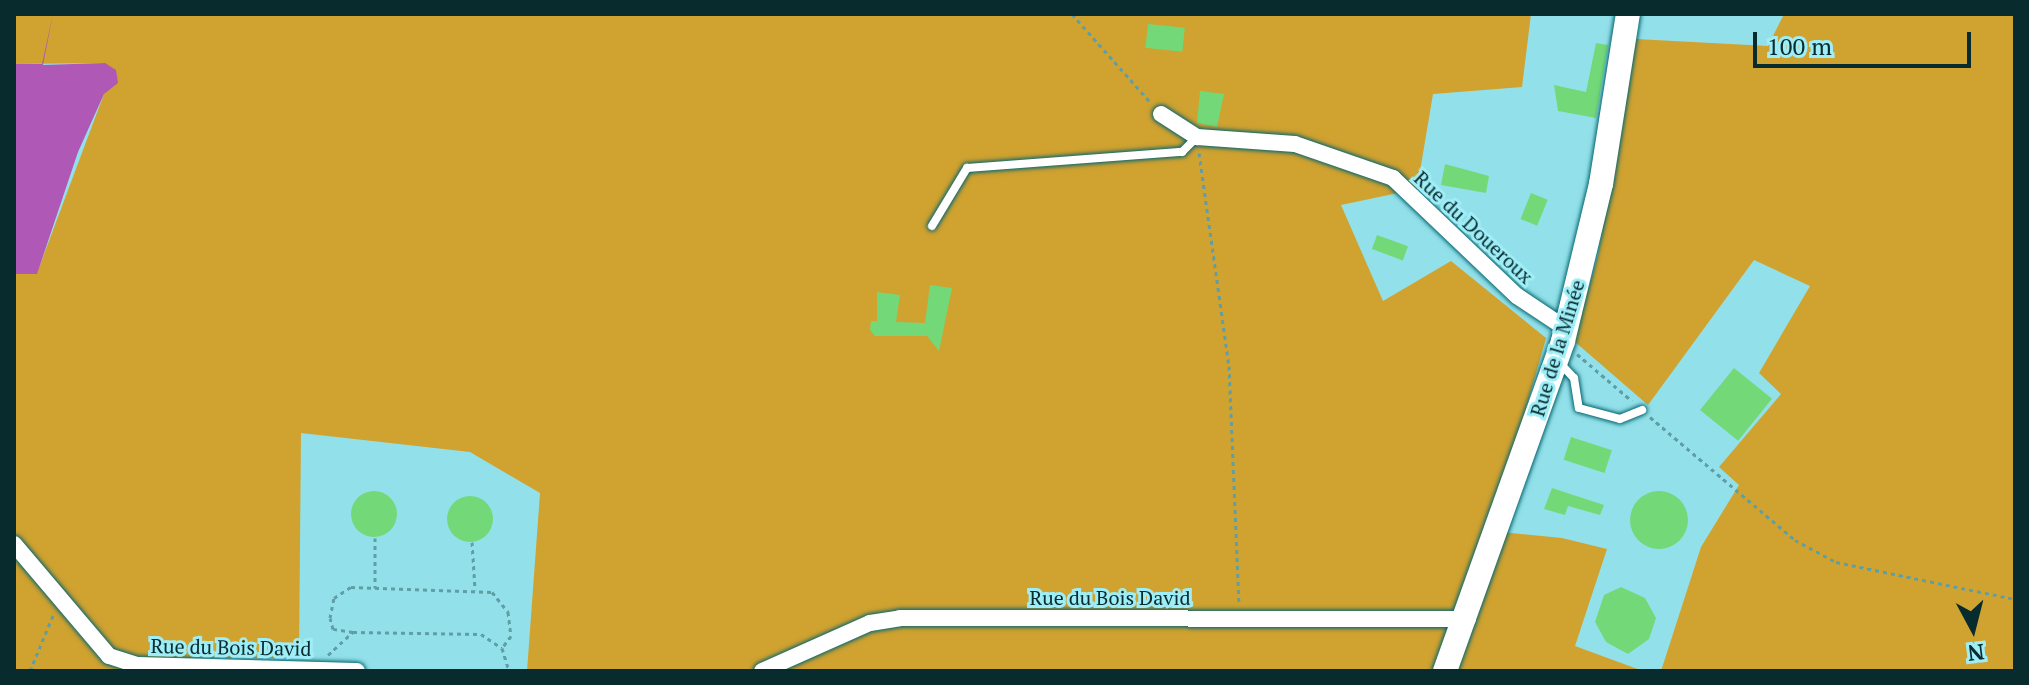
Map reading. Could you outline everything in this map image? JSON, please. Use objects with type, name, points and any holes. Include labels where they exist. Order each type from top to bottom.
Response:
[{"type":"street","name":"Rue de la Minée","points":[[1445,671],[1468,619],[1561,343],[1601,184],[1628,14]]},
{"type":"street","name":"Rue du Doueroux","points":[[1161,114],[1200,138],[1295,144],[1393,178],[1517,296],[1561,343]]},
{"type":"street","name":"Rue du Bois David","points":[[14,544],[109,656],[137,665],[357,671]]},
{"type":"street","name":"Rue du Bois David","points":[[762,671],[870,623],[900,618],[1240,616],[1468,619]]},
{"type":"lane","points":[[932,226],[967,168],[1182,152],[1200,138]]},
{"type":"lane","points":[[1561,343],[1574,378],[1579,408],[1620,419],[1642,410]]},
{"type":"path","points":[[1072,14],[1161,114]]},
{"type":"path","points":[[1200,138],[1199,154],[1229,366],[1240,616]]},
{"type":"path","points":[[1561,343],[1795,540],[1836,562],[2015,599]]},
{"type":"path","points":[[375,538],[375,588]]},
{"type":"path","points":[[472,542],[475,590]]},
{"type":"path","points":[[502,648],[511,636],[508,612],[492,592],[351,587],[334,598],[333,629],[481,634],[502,648],[509,671]]},
{"type":"path","points":[[30,671],[60,599]]},
{"type":"path","points":[[320,669],[335,644],[353,632]]},
{"type":"shaded area","points":[[14,14],[1531,14],[1522,87],[1433,94],[1417,189],[1341,205],[1383,301],[1451,261],[1546,338],[1491,531],[1562,538],[1607,549],[1575,646],[1643,671],[527,671],[540,493],[470,452],[301,433],[299,658],[136,658],[120,671],[14,671],[14,274],[37,273],[104,94],[105,63],[14,64]]},
{"type":"shaded area","points":[[53,14],[43,65],[105,63],[116,70],[118,83],[104,94],[78,152],[37,274],[14,274],[14,64],[42,64]]},
{"type":"shaded area","points":[[1784,14],[2015,14],[2015,671],[1661,671],[1701,547],[1739,485],[1719,467],[1781,394],[1759,373],[1810,286],[1754,260],[1648,405],[1574,341],[1598,255],[1636,39],[1768,46]]},
{"type":"building","points":[[1148,24],[1185,28],[1182,52],[1145,48]]},
{"type":"building","points":[[1596,43],[1608,45],[1596,118],[1558,111],[1554,85],[1586,92]]},
{"type":"building","points":[[1200,91],[1224,94],[1217,127],[1197,123]]},
{"type":"building","points":[[1445,164],[1489,176],[1486,193],[1441,185]]},
{"type":"building","points":[[1531,193],[1548,200],[1537,226],[1521,219]]},
{"type":"building","points":[[1377,235],[1408,246],[1403,260],[1372,249]]},
{"type":"building","points":[[930,285],[952,288],[939,351],[927,336],[875,336],[870,330],[871,321],[877,321],[877,292],[900,295],[896,322],[925,323]]},
{"type":"building","points":[[1734,368],[1772,399],[1738,441],[1700,410]]},
{"type":"building","points":[[1571,437],[1612,450],[1604,473],[1564,460]]},
{"type":"building","points":[[1552,488],[1604,505],[1600,515],[1568,506],[1565,515],[1544,509]]},
{"type":"building","points":[[374,491],[391,497],[397,514],[391,531],[374,537],[357,531],[351,514],[357,497]]},
{"type":"building","points":[[1659,491],[1680,499],[1688,520],[1680,541],[1659,549],[1638,541],[1630,520],[1638,499]]},
{"type":"building","points":[[470,496],[487,502],[493,519],[487,536],[470,542],[453,536],[447,519],[453,502]]},
{"type":"building","points":[[1621,587],[1645,598],[1656,618],[1649,639],[1628,654],[1606,642],[1595,622],[1604,595]]}]
